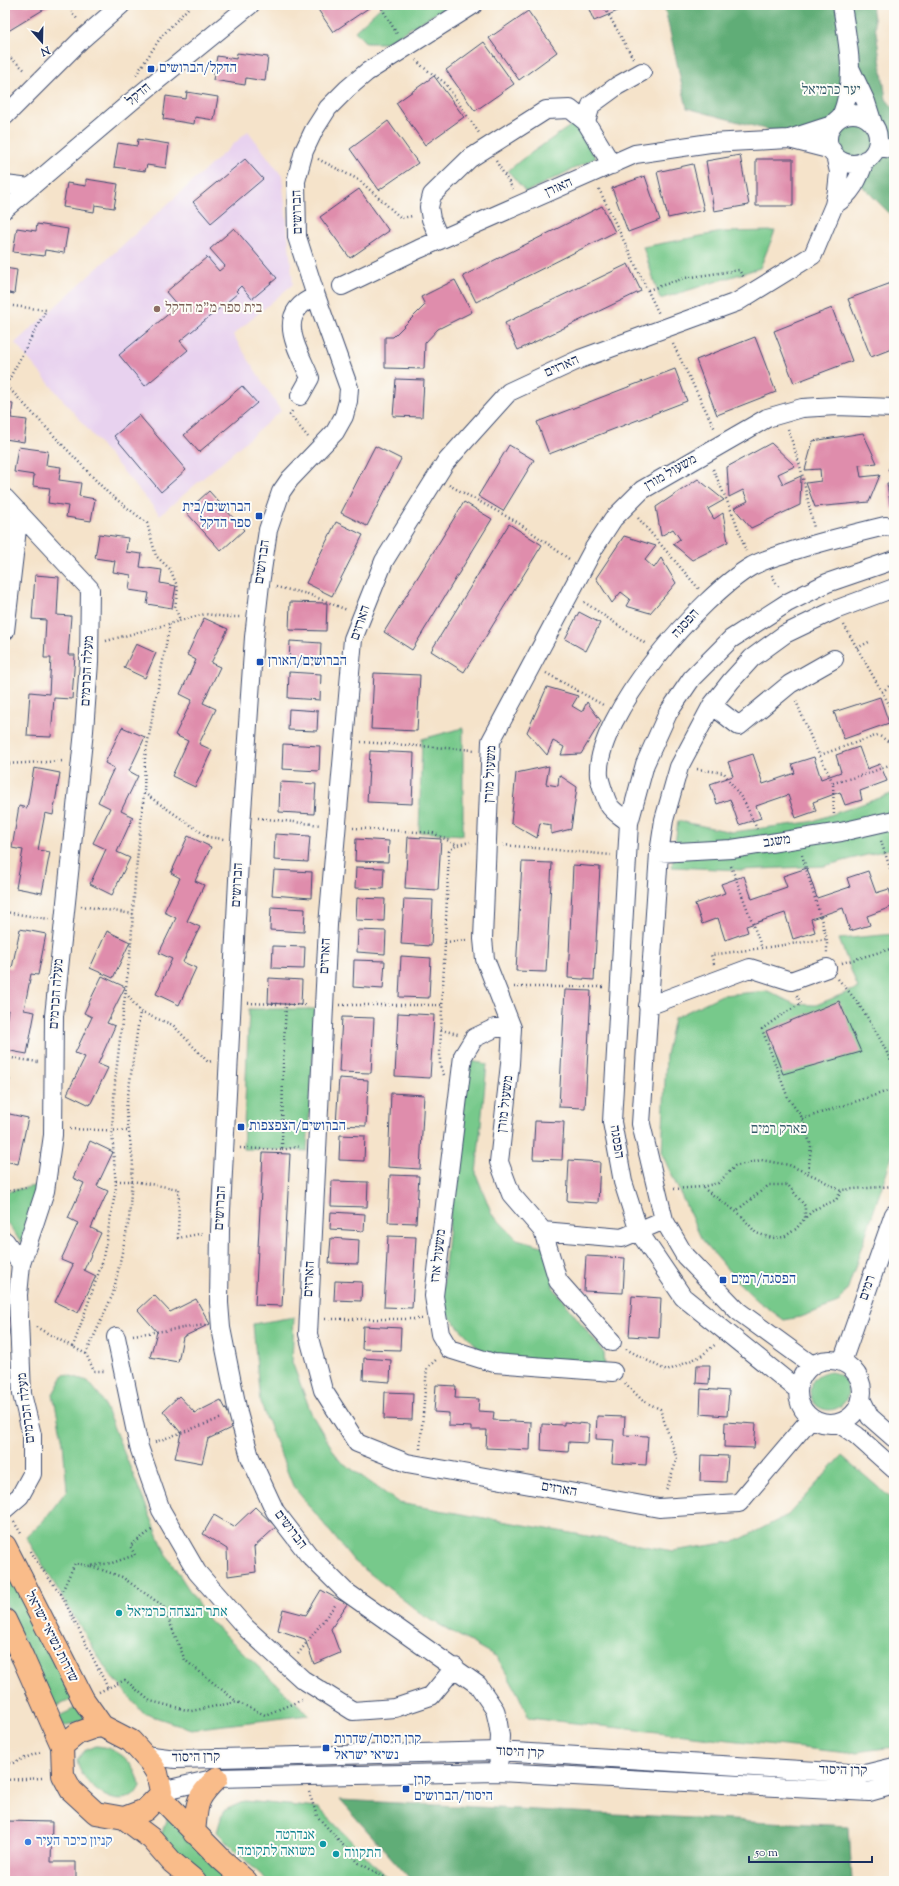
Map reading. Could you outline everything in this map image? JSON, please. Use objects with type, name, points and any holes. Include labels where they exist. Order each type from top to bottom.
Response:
[{"type":"main road","name":"שדרות נשיאי ישראל","points":[[14,1542],[83,1699],[102,1726]]},
{"type":"main road","points":[[5,1620],[24,1658],[52,1749],[71,1790],[96,1813],[124,1818],[152,1839],[172,1862],[195,1881]]},
{"type":"main road","points":[[52,1749],[78,1733],[102,1726],[131,1741],[144,1755],[157,1774],[160,1793],[194,1833],[246,1881]]},
{"type":"main road","points":[[194,1833],[197,1806],[203,1792],[217,1778]]},
{"type":"main road","points":[[124,1818],[144,1810],[160,1793]]},
{"type":"street","points":[[5,116],[81,40],[121,5]]},
{"type":"street","name":"הדקל","points":[[5,209],[132,101],[250,5]]},
{"type":"street","name":"הברושים","points":[[473,5],[367,72],[328,108],[314,130],[304,152],[296,181],[297,237],[316,296],[349,388],[348,401],[344,416],[335,432],[290,479],[281,492],[268,530],[260,584],[256,617],[240,841],[220,1230],[219,1303],[224,1343],[238,1413],[250,1457],[275,1511],[308,1554],[346,1591],[455,1667],[478,1685],[495,1710],[500,1736],[498,1772]]},
{"type":"street","points":[[836,121],[852,114],[868,118],[877,131],[878,139],[885,148],[865,160],[854,163],[847,162],[833,153],[828,141],[836,121],[847,101],[851,70],[842,5]]},
{"type":"street","points":[[851,70],[866,102],[873,124]]},
{"type":"street","points":[[586,122],[591,105],[617,86],[642,72]]},
{"type":"street","points":[[440,240],[431,219],[429,207],[432,195],[469,159],[546,110],[570,109],[586,122],[612,165]]},
{"type":"street","name":"האורן","points":[[342,286],[440,240],[635,154],[702,144],[789,139],[836,121]]},
{"type":"street","name":"האורן","points":[[789,139],[833,153]]},
{"type":"street","name":"הארזים","points":[[811,1418],[739,1503],[659,1508],[407,1463],[357,1443],[323,1390],[308,1334],[308,1319],[328,925],[353,639],[384,561],[445,463],[509,392],[580,359],[737,302],[814,255],[834,205],[839,172],[833,153]]},
{"type":"street","name":"הארזים","points":[[834,205],[845,199],[860,176],[865,160]]},
{"type":"street","points":[[5,185],[30,188]]},
{"type":"street","points":[[300,396],[310,378],[292,335],[292,319],[297,308],[305,300],[316,296]]},
{"type":"street","name":"משעול מורן","points":[[543,1231],[511,1194],[499,1162],[510,1064],[512,1028],[495,988],[485,959],[483,939],[491,741],[594,548],[613,519],[642,490],[767,418],[802,408],[836,406],[894,408]]},
{"type":"street","name":"מעלה הכרמים","points":[[5,498],[90,588],[90,645],[82,760],[64,912],[54,1016],[53,1128],[46,1183],[21,1264],[18,1295],[22,1394],[32,1435],[32,1474],[20,1496],[6,1509]]},
{"type":"street","points":[[5,631],[18,512]]},
{"type":"street","name":"הפסגה","points":[[629,823],[608,805],[599,776],[602,753],[618,713],[660,653],[708,600],[758,564],[818,542],[885,526],[894,527]]},
{"type":"street","name":"הפסגה","points":[[798,1390],[683,1297],[639,1232],[622,1182],[612,1122],[629,823],[645,764],[668,713],[692,678],[731,639],[787,603],[827,583],[894,560]]},
{"type":"street","name":"הפסגה","points":[[812,1365],[738,1311],[685,1256],[664,1220],[641,1124],[659,853],[664,820],[679,767],[712,705],[752,658],[785,634],[836,610],[894,588]]},
{"type":"street","points":[[712,705],[740,726],[790,684],[834,659]]},
{"type":"street","name":"משגב","points":[[659,853],[724,850],[835,833],[894,820]]},
{"type":"street","points":[[648,1006],[750,968],[791,981],[827,968]]},
{"type":"street","name":"משעול ארז","points":[[450,1349],[440,1334],[434,1296],[463,1056],[474,1038],[495,1028],[512,1028]]},
{"type":"street","name":"רמים","points":[[842,1362],[894,1214]]},
{"type":"street","points":[[612,1342],[558,1281],[543,1231],[622,1238],[664,1220]]},
{"type":"street","points":[[5,1241],[21,1264]]},
{"type":"street","points":[[116,1337],[139,1447],[161,1510],[197,1572],[246,1628],[302,1679],[353,1711],[395,1708],[431,1696],[455,1667]]},
{"type":"street","points":[[450,1349],[494,1363],[614,1372]]},
{"type":"street","points":[[830,1359],[842,1362],[850,1366],[857,1374],[861,1384],[861,1399],[854,1414],[838,1423],[824,1424],[811,1418],[806,1414],[800,1405],[798,1390],[802,1374],[819,1361],[830,1359]]},
{"type":"street","points":[[861,1399],[870,1417],[894,1438]]},
{"type":"street","points":[[838,1423],[856,1435],[894,1469]]},
{"type":"street","name":"קרן היסוד","points":[[144,1755],[176,1759],[499,1751],[865,1774],[894,1767]]},
{"type":"street","name":"קרן היסוד","points":[[160,1793],[217,1778],[498,1772],[869,1792],[894,1785]]},
{"type":"path","points":[[132,101],[134,80],[142,65],[161,36],[191,5]]},
{"type":"path","points":[[380,5],[405,48]]},
{"type":"path","points":[[603,5],[642,72]]},
{"type":"path","points":[[5,53],[39,82]]},
{"type":"path","points":[[423,67],[445,83],[470,118]]},
{"type":"path","points":[[304,152],[359,180],[401,218]]},
{"type":"path","points":[[591,174],[722,444]]},
{"type":"path","points":[[648,290],[685,278],[739,270],[752,292]]},
{"type":"path","points":[[5,304],[46,310],[6,385],[108,493],[147,523],[156,556],[170,569],[178,588],[175,607],[180,620]]},
{"type":"path","points":[[290,414],[318,450]]},
{"type":"path","points":[[783,414],[801,469],[818,542]]},
{"type":"path","points":[[705,453],[720,481],[734,517],[758,564],[787,603]]},
{"type":"path","points":[[436,478],[517,522],[583,568]]},
{"type":"path","points":[[626,506],[651,532],[708,600]]},
{"type":"path","points":[[260,584],[308,594],[362,616]]},
{"type":"path","points":[[570,593],[660,653]]},
{"type":"path","points":[[836,610],[894,713]]},
{"type":"path","points":[[90,645],[205,614],[227,617],[256,617]]},
{"type":"path","points":[[73,1347],[102,1263],[116,1188],[112,1131],[115,1082],[126,993],[144,793],[145,757],[170,623]]},
{"type":"path","points":[[857,648],[869,642]]},
{"type":"path","points":[[532,665],[618,713]]},
{"type":"path","points":[[882,692],[894,682]]},
{"type":"path","points":[[790,684],[833,783],[835,833]]},
{"type":"path","points":[[820,755],[878,735],[894,745]]},
{"type":"path","points":[[344,740],[491,751]]},
{"type":"path","points":[[5,764],[82,760]]},
{"type":"path","points":[[833,783],[867,774],[894,763]]},
{"type":"path","points":[[679,767],[724,773],[745,803],[764,844]]},
{"type":"path","points":[[144,793],[208,837],[240,841]]},
{"type":"path","points":[[242,816],[336,827],[433,833],[457,844]]},
{"type":"path","points":[[875,824],[894,880]]},
{"type":"path","points":[[711,955],[827,939],[798,839]]},
{"type":"path","points":[[460,1082],[449,1080],[442,1073],[440,1065],[449,851],[457,844],[469,842],[627,856]]},
{"type":"path","points":[[724,850],[762,948]]},
{"type":"path","points":[[5,912],[133,914]]},
{"type":"path","points":[[445,942],[483,939]]},
{"type":"path","points":[[894,948],[827,968],[849,991],[880,1036],[894,1068]]},
{"type":"path","points":[[791,981],[801,1004],[783,1014],[762,1029],[788,1098],[802,1119],[811,1146],[808,1174]]},
{"type":"path","points":[[495,988],[619,987]]},
{"type":"path","points":[[126,993],[140,1012],[173,1025],[208,1062],[229,1061]]},
{"type":"path","points":[[224,1148],[282,1150],[283,1064],[286,1005]]},
{"type":"path","points":[[86,1354],[113,1294],[129,1220],[133,1163],[126,1110],[140,1012]]},
{"type":"path","points":[[5,1057],[54,1064]]},
{"type":"path","points":[[802,1119],[894,1089]]},
{"type":"path","points":[[53,1128],[129,1131]]},
{"type":"path","points":[[656,1190],[702,1188],[718,1183],[735,1166],[761,1160],[789,1165],[840,1190],[894,1186]]},
{"type":"path","points":[[116,1181],[132,1181],[179,1189],[178,1238],[220,1230]]},
{"type":"path","points":[[5,1192],[46,1183]]},
{"type":"path","points":[[736,1211],[769,1185],[788,1185],[805,1206],[805,1218]]},
{"type":"path","points":[[702,1188],[741,1215],[756,1233],[772,1238],[784,1237],[796,1229],[815,1209],[836,1200],[843,1190]]},
{"type":"path","points":[[20,1318],[86,1354],[94,1371],[123,1371]]},
{"type":"path","points":[[308,1319],[438,1319]]},
{"type":"path","points":[[116,1337],[210,1324]]},
{"type":"path","points":[[612,1342],[667,1371],[701,1356],[728,1334]]},
{"type":"path","points":[[419,1465],[422,1410],[427,1368],[450,1349]]},
{"type":"path","points":[[614,1372],[643,1401],[660,1409],[677,1459],[659,1508]]},
{"type":"path","points":[[139,1447],[229,1416]]},
{"type":"path","points":[[6,1509],[14,1542]]},
{"type":"path","points":[[91,1566],[112,1563],[135,1555],[130,1546],[168,1521]]},
{"type":"path","points":[[28,1545],[38,1564],[61,1594],[108,1688],[125,1680],[150,1701],[191,1711],[237,1702]]},
{"type":"path","points":[[61,1594],[75,1563],[91,1566],[122,1577],[163,1606],[185,1660],[237,1702],[265,1715],[322,1692]]},
{"type":"path","points":[[307,1642],[340,1598]]},
{"type":"path","points":[[5,1763],[13,1763],[52,1749]]},
{"type":"path","points":[[5,1780],[43,1778]]},
{"type":"path","points":[[307,1787],[317,1816],[359,1863],[392,1881]]},
{"type":"shaded area","name":"בית ספר מ\"מ הדקל","points":[[248,131],[282,176],[293,284],[233,335],[281,411],[160,515],[15,343]]},
{"type":"green space","points":[[380,5],[450,5],[385,43],[366,43],[355,31],[381,7]]},
{"type":"green space","name":"יער כרמיאל","points":[[664,5],[872,5],[886,99],[894,109],[894,218],[820,144],[687,108]]},
{"type":"green space","points":[[573,124],[596,158],[526,192],[508,171],[521,160]]},
{"type":"green space","points":[[775,231],[760,268],[660,299],[643,247],[722,232]]},
{"type":"green space","points":[[463,728],[463,835],[419,832],[422,739]]},
{"type":"green space","points":[[894,793],[894,848],[824,866],[740,870],[672,867],[678,821],[732,832],[810,822]]},
{"type":"green space","name":"פארק רמים","points":[[894,934],[894,1150],[848,1288],[838,1303],[801,1317],[784,1320],[758,1301],[739,1283],[701,1238],[662,1154],[666,1055],[674,1018],[722,995],[768,991],[794,1004],[816,1005],[858,988],[839,939]]},
{"type":"green space","points":[[249,1009],[316,1009],[307,1151],[243,1149]]},
{"type":"green space","points":[[465,1060],[487,1064],[476,1174],[492,1214],[517,1239],[553,1249],[553,1287],[604,1353],[605,1366],[484,1354],[441,1308]]},
{"type":"green space","points":[[39,1185],[22,1243],[5,1221],[5,1192]]},
{"type":"green space","points":[[294,1317],[292,1362],[312,1415],[339,1460],[399,1503],[673,1551],[737,1541],[788,1515],[842,1456],[894,1501],[894,1747],[848,1753],[529,1718],[518,1694],[497,1657],[424,1616],[354,1561],[293,1486],[260,1402],[253,1324]]},
{"type":"green space","points":[[825,1372],[833,1372],[843,1377],[847,1384],[847,1398],[843,1405],[833,1410],[825,1410],[815,1405],[813,1402],[810,1395],[810,1387],[815,1377],[818,1375]]},
{"type":"green space","points":[[64,1374],[88,1381],[101,1397],[166,1554],[208,1619],[309,1715],[191,1729],[143,1713],[106,1669],[26,1537],[44,1520],[67,1490],[63,1443],[53,1394]]},
{"type":"green space","points":[[5,1563],[73,1699],[55,1707],[5,1602]]},
{"type":"green space","points":[[78,1707],[85,1719],[64,1727],[59,1716]]},
{"type":"green space","points":[[96,1746],[104,1747],[119,1753],[131,1764],[140,1786],[133,1795],[124,1800],[114,1799],[104,1795],[86,1780],[80,1770],[77,1760],[84,1751]]},
{"type":"green space","points":[[340,1800],[849,1826],[852,1881],[412,1881]]},
{"type":"green space","points":[[245,1801],[319,1808],[390,1881],[268,1881],[217,1832],[223,1811]]},
{"type":"green space","points":[[167,1817],[239,1881],[207,1881],[186,1863],[161,1836]]},
{"type":"building","points":[[5,5],[51,5],[5,33]]},
{"type":"building","points":[[315,5],[369,5],[370,7],[333,32]]},
{"type":"building","points":[[587,5],[619,5],[620,10],[594,21]]},
{"type":"building","points":[[528,11],[557,52],[519,80],[489,38]]},
{"type":"building","points":[[484,42],[514,84],[475,111],[446,70]]},
{"type":"building","points":[[237,53],[268,57],[265,81],[246,78],[245,85],[213,80],[217,56],[236,59]]},
{"type":"building","points":[[434,76],[464,117],[425,145],[396,103]]},
{"type":"building","points":[[187,92],[218,97],[214,120],[195,117],[194,124],[163,119],[166,96],[186,99]]},
{"type":"building","points":[[388,121],[418,163],[379,190],[350,149]]},
{"type":"building","points":[[138,139],[169,144],[166,168],[147,165],[145,171],[114,167],[118,143],[137,146]]},
{"type":"building","points":[[740,155],[749,205],[714,211],[706,161]]},
{"type":"building","points":[[245,159],[263,179],[211,223],[193,202]]},
{"type":"building","points":[[756,159],[793,159],[793,206],[756,206]]},
{"type":"building","points":[[693,164],[704,210],[668,218],[657,172]]},
{"type":"building","points":[[645,176],[660,220],[628,232],[612,188]]},
{"type":"building","points":[[86,179],[118,184],[114,208],[95,205],[94,212],[63,207],[67,183],[86,186]]},
{"type":"building","points":[[359,189],[389,231],[350,258],[320,217]]},
{"type":"building","points":[[602,206],[615,232],[476,302],[463,276]]},
{"type":"building","points":[[37,224],[68,229],[64,253],[45,250],[44,256],[13,252],[17,228],[36,231]]},
{"type":"building","points":[[234,228],[277,278],[252,299],[241,286],[236,291],[238,293],[180,341],[188,350],[145,386],[119,355],[178,306],[166,292],[207,257],[219,271],[225,266],[210,249]]},
{"type":"building","points":[[628,264],[641,291],[518,350],[505,323]]},
{"type":"building","points":[[5,268],[17,270],[14,294],[5,292]]},
{"type":"building","points":[[455,280],[472,312],[438,329],[425,343],[424,369],[385,368],[385,337],[393,337],[425,305],[421,297]]},
{"type":"building","points":[[894,282],[894,348],[871,357],[848,299]]},
{"type":"building","points":[[832,308],[852,361],[794,383],[774,331]]},
{"type":"building","points":[[755,337],[776,392],[717,415],[696,360]]},
{"type":"building","points":[[675,369],[687,401],[549,454],[537,422]]},
{"type":"building","points":[[396,379],[424,380],[422,417],[393,416]]},
{"type":"building","points":[[242,386],[257,403],[199,452],[184,435]]},
{"type":"building","points":[[5,403],[13,404],[11,418],[27,420],[24,442],[5,439]]},
{"type":"building","points":[[139,415],[186,470],[161,492],[114,436]]},
{"type":"building","points":[[863,433],[877,463],[859,465],[861,477],[880,475],[869,502],[815,507],[806,483],[821,481],[820,469],[805,470],[813,441]]},
{"type":"building","points":[[771,443],[795,466],[778,474],[783,484],[801,476],[800,505],[751,528],[734,508],[748,501],[743,490],[729,497],[727,467]]},
{"type":"building","points":[[509,445],[534,460],[503,511],[478,496]]},
{"type":"building","points":[[375,446],[401,459],[367,526],[341,513]]},
{"type":"building","points":[[18,447],[48,451],[46,465],[61,467],[59,480],[81,483],[79,496],[95,499],[91,521],[66,517],[68,506],[48,503],[50,488],[33,486],[34,475],[14,472]]},
{"type":"building","points":[[894,458],[894,471],[888,470]]},
{"type":"building","points":[[698,479],[724,500],[708,509],[714,519],[723,513],[728,542],[692,560],[673,544],[680,539],[673,529],[661,536],[656,507]]},
{"type":"building","points":[[887,483],[894,483],[894,509],[891,509]]},
{"type":"building","points":[[209,491],[244,530],[221,551],[186,512]]},
{"type":"building","points":[[464,502],[492,519],[412,650],[384,632]]},
{"type":"building","points":[[336,522],[363,535],[332,596],[306,583]]},
{"type":"building","points":[[509,524],[542,545],[464,672],[431,651]]},
{"type":"building","points":[[99,534],[128,538],[126,552],[142,554],[140,567],[162,570],[160,583],[176,586],[172,608],[147,604],[149,593],[129,590],[131,575],[113,572],[115,561],[95,558]]},
{"type":"building","points":[[624,536],[656,546],[645,560],[654,568],[661,558],[676,583],[650,613],[626,606],[630,599],[621,592],[612,603],[596,578]]},
{"type":"building","points":[[35,575],[59,577],[57,615],[71,616],[68,655],[75,655],[72,699],[54,698],[51,737],[27,736],[30,692],[49,694],[51,658],[44,658],[46,620],[32,619]]},
{"type":"building","points":[[290,602],[327,603],[326,631],[289,630]]},
{"type":"building","points":[[579,612],[600,623],[586,651],[565,639]]},
{"type":"building","points":[[204,618],[228,629],[211,663],[220,667],[203,703],[216,709],[199,744],[212,750],[195,787],[172,776],[188,741],[175,735],[192,700],[180,694],[196,660],[187,655]]},
{"type":"building","points":[[290,641],[321,643],[320,665],[289,663]]},
{"type":"building","points":[[136,644],[156,653],[145,678],[124,668]]},
{"type":"building","points":[[289,672],[321,674],[320,700],[288,698]]},
{"type":"building","points":[[374,673],[420,675],[417,731],[371,729]]},
{"type":"building","points":[[547,687],[578,696],[572,706],[582,712],[587,702],[601,721],[581,754],[561,755],[564,747],[553,741],[547,755],[527,732]]},
{"type":"building","points":[[880,697],[889,723],[844,739],[834,712]]},
{"type":"building","points":[[289,709],[318,711],[317,731],[288,730]]},
{"type":"building","points":[[122,727],[145,737],[129,771],[138,776],[121,811],[133,817],[117,852],[130,858],[112,895],[90,884],[106,849],[93,843],[110,808],[98,802],[114,768],[105,763]]},
{"type":"building","points":[[283,744],[320,746],[319,771],[282,769]]},
{"type":"building","points":[[859,747],[867,769],[880,764],[887,781],[860,791],[862,800],[845,805],[840,792],[813,802],[816,811],[796,818],[788,795],[756,806],[761,818],[739,825],[730,799],[717,804],[710,784],[733,776],[728,762],[753,754],[763,784],[795,773],[792,764],[814,757],[821,779],[841,772],[836,755]]},
{"type":"building","points":[[370,751],[414,753],[412,804],[367,802]]},
{"type":"building","points":[[549,766],[546,784],[558,786],[559,775],[577,787],[571,829],[551,834],[551,825],[540,823],[537,838],[511,823],[516,773]]},
{"type":"building","points":[[34,768],[60,773],[53,815],[45,813],[38,850],[50,852],[42,893],[16,888],[23,850],[12,848],[19,806],[27,808]]},
{"type":"building","points":[[280,782],[316,784],[314,814],[279,812]]},
{"type":"building","points":[[275,834],[310,836],[308,862],[274,860]]},
{"type":"building","points":[[188,836],[211,847],[195,881],[204,885],[187,921],[200,927],[183,962],[196,968],[179,1005],[156,994],[172,959],[159,953],[176,918],[164,912],[180,878],[171,873]]},
{"type":"building","points":[[408,837],[441,839],[438,890],[405,888]]},
{"type":"building","points":[[356,839],[389,841],[388,862],[355,861]]},
{"type":"building","points":[[522,862],[552,863],[546,972],[516,971]]},
{"type":"building","points":[[573,865],[600,867],[594,980],[568,978]]},
{"type":"building","points":[[356,867],[384,868],[383,889],[355,888]]},
{"type":"building","points":[[807,868],[817,898],[850,887],[847,878],[868,871],[876,893],[889,889],[894,906],[867,916],[870,925],[850,931],[843,908],[811,919],[815,932],[793,939],[785,913],[746,926],[748,932],[725,940],[718,918],[702,924],[695,904],[725,893],[721,884],[744,876],[752,899],[787,887],[783,876]]},
{"type":"building","points":[[274,870],[312,872],[311,898],[272,895]]},
{"type":"building","points":[[357,898],[385,899],[384,921],[356,920]]},
{"type":"building","points":[[404,899],[433,900],[431,946],[401,944]]},
{"type":"building","points":[[271,907],[305,909],[304,932],[270,930]]},
{"type":"building","points":[[20,929],[46,934],[38,975],[31,974],[24,1010],[35,1012],[27,1054],[5,1050],[5,1028],[8,1010],[5,1010],[5,967],[12,968]]},
{"type":"building","points":[[358,930],[386,931],[385,954],[357,952]]},
{"type":"building","points":[[107,931],[130,942],[113,978],[90,968]]},
{"type":"building","points":[[273,946],[305,947],[304,969],[272,968]]},
{"type":"building","points":[[401,956],[431,958],[429,998],[399,997]]},
{"type":"building","points":[[354,960],[385,961],[383,989],[353,987]]},
{"type":"building","points":[[102,976],[125,987],[107,1023],[115,1026],[98,1064],[108,1068],[90,1105],[67,1094],[85,1057],[75,1053],[92,1017],[84,1013]]},
{"type":"building","points":[[269,978],[302,980],[301,1005],[268,1003]]},
{"type":"building","points":[[565,990],[591,991],[585,1108],[559,1107]]},
{"type":"building","points":[[839,1001],[861,1052],[783,1074],[766,1031]]},
{"type":"building","points":[[398,1013],[434,1015],[430,1078],[395,1076]]},
{"type":"building","points":[[342,1017],[374,1018],[371,1073],[339,1072]]},
{"type":"building","points":[[5,1078],[10,1079],[6,1100],[5,1100]]},
{"type":"building","points":[[339,1078],[368,1080],[366,1126],[336,1125]]},
{"type":"building","points":[[391,1093],[424,1095],[420,1169],[388,1167]]},
{"type":"building","points":[[5,1113],[28,1118],[18,1164],[5,1161]]},
{"type":"building","points":[[535,1121],[564,1122],[562,1160],[533,1159]]},
{"type":"building","points":[[340,1135],[365,1136],[364,1161],[339,1160]]},
{"type":"building","points":[[90,1141],[113,1152],[97,1186],[108,1191],[91,1228],[101,1233],[84,1270],[96,1276],[78,1313],[55,1302],[73,1265],[61,1260],[78,1223],[68,1218],[84,1183],[73,1178]]},
{"type":"building","points":[[263,1153],[290,1154],[282,1306],[255,1305]]},
{"type":"building","points":[[569,1160],[600,1162],[598,1203],[567,1201]]},
{"type":"building","points":[[390,1175],[419,1176],[416,1223],[388,1222]]},
{"type":"building","points":[[332,1181],[368,1182],[367,1207],[331,1206]]},
{"type":"building","points":[[331,1212],[365,1214],[364,1231],[330,1229]]},
{"type":"building","points":[[388,1236],[416,1237],[412,1308],[384,1307]]},
{"type":"building","points":[[331,1238],[359,1240],[358,1264],[329,1263]]},
{"type":"building","points":[[586,1256],[625,1258],[623,1293],[584,1291]]},
{"type":"building","points":[[335,1281],[362,1282],[361,1301],[334,1300]]},
{"type":"building","points":[[154,1295],[170,1312],[196,1299],[210,1324],[183,1337],[178,1362],[150,1357],[157,1332],[138,1310]]},
{"type":"building","points":[[632,1296],[661,1298],[659,1338],[629,1336]]},
{"type":"building","points":[[5,1317],[12,1319],[6,1346],[5,1346]]},
{"type":"building","points":[[363,1326],[401,1328],[400,1350],[362,1349]]},
{"type":"building","points":[[364,1358],[391,1360],[390,1382],[363,1380]]},
{"type":"building","points":[[697,1365],[710,1365],[709,1384],[696,1383]]},
{"type":"building","points":[[436,1385],[456,1386],[455,1398],[479,1399],[478,1411],[494,1412],[493,1420],[531,1422],[530,1450],[486,1448],[487,1430],[471,1430],[471,1427],[449,1426],[449,1413],[434,1412]]},
{"type":"building","points":[[701,1389],[729,1391],[727,1416],[700,1414]]},
{"type":"building","points":[[385,1392],[413,1393],[412,1420],[384,1419]]},
{"type":"building","points":[[179,1396],[195,1413],[221,1400],[235,1426],[208,1439],[202,1463],[175,1458],[181,1433],[163,1411]]},
{"type":"building","points":[[597,1416],[625,1417],[624,1435],[648,1436],[646,1465],[612,1463],[614,1440],[596,1439]]},
{"type":"building","points":[[564,1422],[589,1424],[588,1443],[569,1442],[568,1452],[541,1450],[542,1424],[564,1425]]},
{"type":"building","points":[[725,1422],[756,1424],[754,1448],[724,1447]]},
{"type":"building","points":[[701,1455],[728,1456],[726,1482],[700,1481]]},
{"type":"building","points":[[255,1507],[276,1527],[254,1547],[256,1572],[228,1576],[227,1549],[203,1534],[214,1515],[234,1527]]},
{"type":"building","points":[[321,1590],[347,1604],[331,1629],[340,1653],[314,1664],[305,1639],[278,1630],[283,1609],[306,1615]]},
{"type":"building","name":"קניון כיכר העיר","points":[[5,1821],[52,1822],[51,1862],[76,1862],[76,1881],[5,1881]]},
{"type":"place","name":"הדקל/הברושים","points":[[151,69]]},
{"type":"place","name":"בית ספר מ\"מ הדקל","points":[[157,309]]},
{"type":"place","name":"הברושים/בית ספר הדקל","points":[[259,516]]},
{"type":"place","name":"הברושים/האורן","points":[[260,662]]},
{"type":"place","name":"הברושים/הצפצפות","points":[[241,1127]]},
{"type":"place","name":"הפסגה/רמים","points":[[723,1280]]},
{"type":"place","name":"אתר הנצחה כרמיאל","points":[[119,1613]]},
{"type":"place","name":"קרן היסוד/שדרות נשיאי ישראל","points":[[326,1748]]},
{"type":"place","name":"קרן היסוד/הברושים","points":[[406,1789]]},
{"type":"place","name":"קניון כיכר העיר","points":[[28,1842]]},
{"type":"place","name":"אנדרטה משואה לתקומה","points":[[323,1844]]},
{"type":"place","name":"התקווה","points":[[336,1854]]}]
